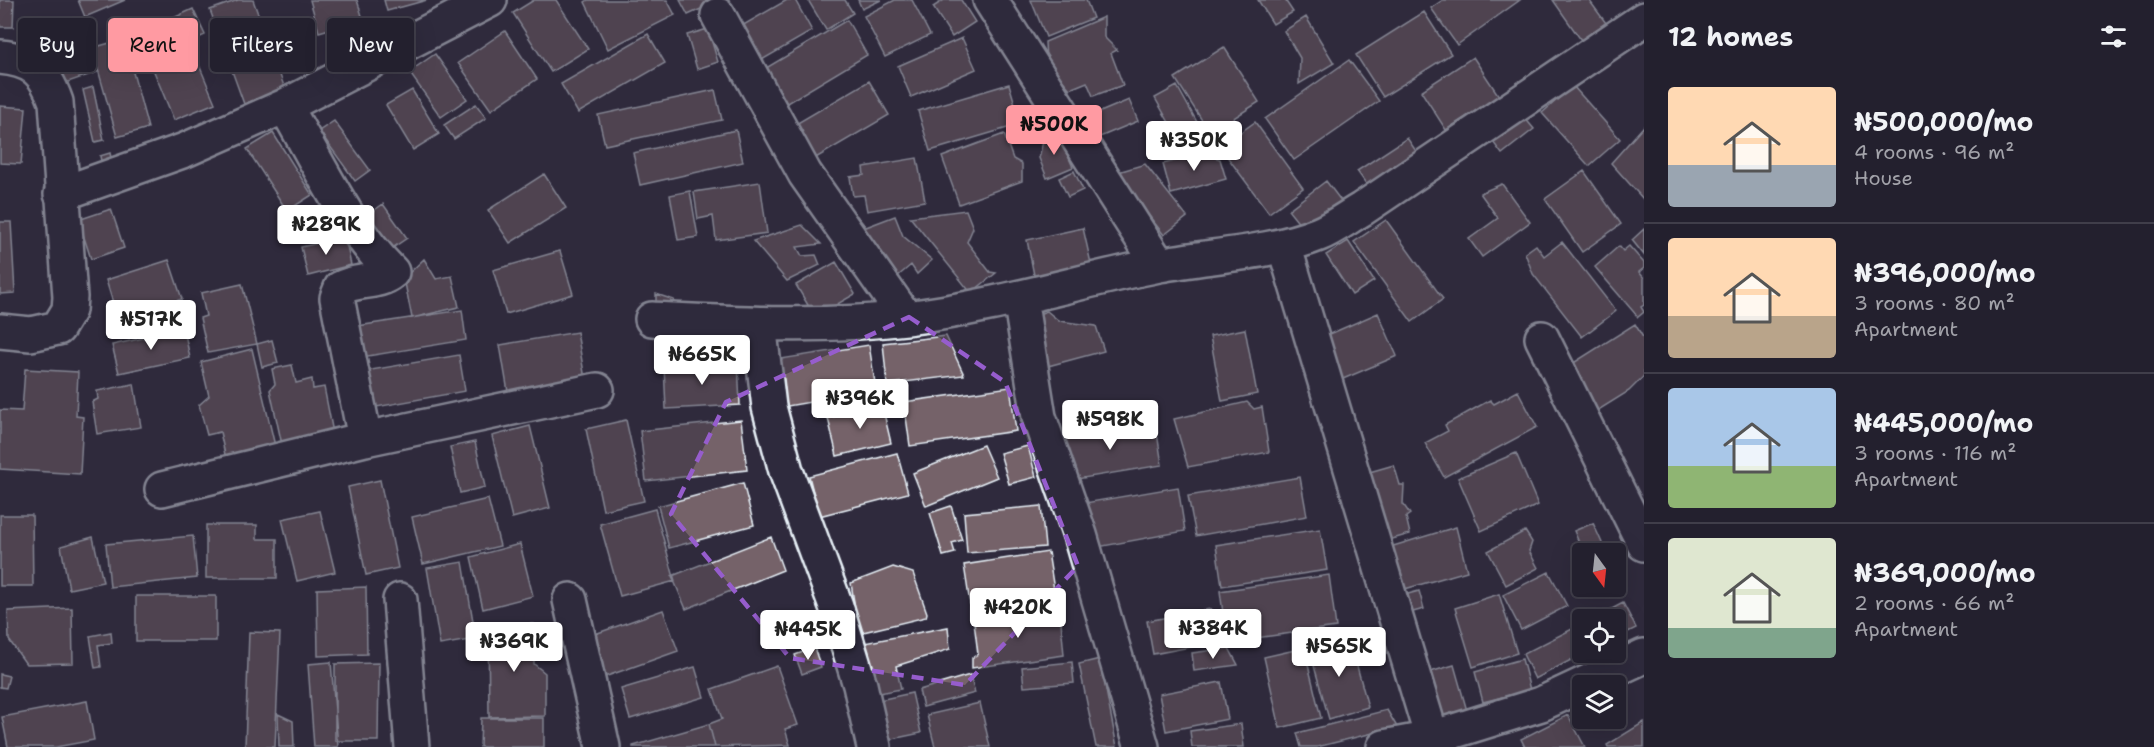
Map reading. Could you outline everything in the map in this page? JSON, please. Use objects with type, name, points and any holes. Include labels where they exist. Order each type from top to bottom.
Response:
[{"type":"street","points":[[61,195],[185,150],[285,106],[490,0]]},
{"type":"street","points":[[990,0],[1160,265]]},
{"type":"street","points":[[718,15],[805,174],[906,318]]},
{"type":"street","points":[[652,319],[759,324],[906,318],[1020,298],[1160,265],[1284,245],[1320,234],[1362,209],[1644,19]]},
{"type":"street","points":[[0,57],[19,59],[33,65],[51,87],[59,125],[61,195],[70,297],[65,319],[58,327],[31,334],[0,331]]},
{"type":"street","points":[[285,106],[351,220],[375,256],[392,272],[384,279],[352,282],[341,288],[337,298],[365,439]]},
{"type":"street","points":[[1284,245],[1431,741]]},
{"type":"street","points":[[1020,298],[1039,417],[1080,535],[1142,747]]},
{"type":"street","points":[[759,324],[768,407],[786,471],[836,606],[860,685],[874,747]]},
{"type":"street","points":[[1542,338],[1644,544]]},
{"type":"street","points":[[162,489],[365,439],[597,390]]},
{"type":"street","points":[[400,600],[412,747]]},
{"type":"street","points":[[570,600],[603,747]]},
{"type":"street","points":[[1384,747],[1431,741],[1541,704],[1644,656]]},
{"type":"highlighted area","points":[[909,317],[1005,382],[1078,566],[965,685],[790,658],[671,514],[726,402]]},
{"type":"building","points":[[0,0],[14,0],[13,27],[0,27]]},
{"type":"building","points":[[78,0],[125,0],[85,17]]},
{"type":"building","points":[[238,0],[253,0],[259,18],[213,18],[210,10]]},
{"type":"building","points":[[310,0],[357,0],[363,18],[327,18],[327,30],[319,32]]},
{"type":"building","points":[[384,0],[427,0],[387,11]]},
{"type":"building","points":[[534,0],[556,0],[588,49],[551,72],[513,13]]},
{"type":"building","points":[[588,0],[667,0],[675,15],[608,49],[585,2]]},
{"type":"building","points":[[680,0],[713,0],[714,3],[688,15]]},
{"type":"building","points":[[787,0],[795,0],[812,31],[753,65],[733,31]]},
{"type":"building","points":[[808,0],[845,0],[853,13],[826,30]]},
{"type":"building","points":[[858,0],[881,0],[862,9]]},
{"type":"building","points":[[895,0],[912,0],[930,35],[885,57],[864,16]]},
{"type":"building","points":[[944,0],[961,0],[975,22],[952,37],[933,7]]},
{"type":"building","points":[[1031,0],[1086,0],[1093,18],[1046,37]]},
{"type":"building","points":[[1258,0],[1285,0],[1293,12],[1273,24]]},
{"type":"building","points":[[1443,0],[1520,0],[1457,45],[1431,8]]},
{"type":"building","points":[[1553,0],[1589,0],[1606,23],[1581,40]]},
{"type":"building","points":[[193,9],[197,18],[173,18]]},
{"type":"building","points":[[1424,12],[1451,54],[1383,97],[1356,55]]},
{"type":"building","points":[[1104,17],[1104,37],[1117,50],[1111,53],[1123,85],[1093,96],[1087,82],[1070,89],[1046,61],[1045,42]]},
{"type":"building","points":[[1306,17],[1334,63],[1299,84],[1300,58],[1284,31]]},
{"type":"building","points":[[198,20],[205,35],[198,38]]},
{"type":"building","points":[[847,20],[867,55],[777,109],[756,74]]},
{"type":"building","points":[[708,29],[718,62],[697,69],[687,35]]},
{"type":"building","points":[[505,31],[537,79],[491,110],[458,63]]},
{"type":"building","points":[[648,34],[665,63],[578,113],[561,84]]},
{"type":"building","points":[[962,38],[976,69],[911,97],[898,66]]},
{"type":"building","points":[[108,44],[108,72],[133,72],[148,128],[117,137],[96,62],[96,47]]},
{"type":"building","points":[[1224,47],[1259,102],[1210,133],[1175,78]]},
{"type":"building","points":[[435,54],[467,99],[441,117],[409,72],[414,72],[414,69]]},
{"type":"building","points":[[1473,57],[1499,96],[1446,130],[1421,91]]},
{"type":"building","points":[[1349,60],[1379,101],[1294,160],[1265,119]]},
{"type":"building","points":[[198,63],[215,103],[174,120],[154,72],[198,72]]},
{"type":"building","points":[[96,69],[97,72],[68,82],[54,72],[96,72]]},
{"type":"building","points":[[232,72],[279,72],[285,89],[244,104]]},
{"type":"building","points":[[869,81],[889,115],[809,162],[789,128]]},
{"type":"building","points":[[1009,84],[1021,124],[930,151],[918,111]]},
{"type":"building","points":[[1177,86],[1203,133],[1182,145],[1155,98]]},
{"type":"building","points":[[1573,86],[1620,139],[1589,166],[1542,113]]},
{"type":"building","points":[[93,87],[104,140],[95,142],[83,90]]},
{"type":"building","points":[[412,90],[439,134],[413,150],[386,105]]},
{"type":"building","points":[[715,90],[722,120],[605,145],[598,115]]},
{"type":"building","points":[[1129,100],[1138,121],[1095,139],[1086,118]]},
{"type":"building","points":[[476,104],[486,118],[454,139],[444,125]]},
{"type":"building","points":[[0,106],[26,108],[21,164],[0,163]]},
{"type":"building","points":[[1524,117],[1534,129],[1502,154],[1493,142]]},
{"type":"building","points":[[334,121],[370,170],[355,181],[319,131]]},
{"type":"building","points":[[1255,122],[1303,188],[1269,213],[1220,147]]},
{"type":"building","points":[[1644,126],[1644,200],[1611,163]]},
{"type":"building","points":[[736,130],[743,162],[640,185],[633,153]]},
{"type":"building","points":[[1057,131],[1073,167],[1047,178],[1039,158],[1044,137]]},
{"type":"building","points":[[273,133],[312,195],[287,211],[247,149]]},
{"type":"building","points":[[1004,134],[1013,159],[1022,164],[1022,181],[959,204],[942,157]]},
{"type":"building","points":[[1407,138],[1418,154],[1369,188],[1357,171]]},
{"type":"building","points":[[1212,151],[1213,157],[1220,159],[1226,179],[1171,194],[1163,164]]},
{"type":"building","points":[[110,153],[113,167],[103,170],[100,156]]},
{"type":"building","points":[[917,158],[925,201],[867,211],[864,195],[853,196],[850,177],[864,175],[863,167]]},
{"type":"building","points":[[1145,164],[1187,217],[1164,235],[1115,173]]},
{"type":"building","points":[[1074,171],[1083,190],[1068,197],[1059,178]]},
{"type":"building","points":[[1584,171],[1621,224],[1582,252],[1545,199]]},
{"type":"building","points":[[544,174],[566,208],[510,243],[488,210]]},
{"type":"building","points":[[1326,181],[1342,202],[1304,230],[1288,210]]},
{"type":"building","points":[[760,182],[767,233],[716,240],[713,216],[698,219],[694,192]]},
{"type":"building","points":[[1502,184],[1530,222],[1482,257],[1469,239],[1498,218],[1480,193]]},
{"type":"building","points":[[690,191],[698,237],[678,240],[670,195]]},
{"type":"building","points":[[383,204],[407,238],[385,253],[361,220]]},
{"type":"building","points":[[111,209],[124,248],[91,259],[82,231],[72,234],[69,223]]},
{"type":"building","points":[[966,210],[973,228],[967,242],[990,272],[996,273],[971,293],[910,217]]},
{"type":"building","points":[[857,216],[866,227],[895,216],[903,236],[932,260],[917,274],[911,265],[891,282],[848,226]]},
{"type":"building","points":[[1386,220],[1443,299],[1412,322],[1354,242]]},
{"type":"building","points":[[0,222],[11,222],[15,293],[0,294]]},
{"type":"building","points":[[802,225],[821,244],[797,247],[802,256],[816,255],[820,265],[787,281],[753,241]]},
{"type":"building","points":[[1083,228],[1092,268],[1035,280],[1027,240]]},
{"type":"building","points":[[1644,229],[1644,255],[1632,240]]},
{"type":"building","points":[[345,237],[351,265],[308,276],[301,247]]},
{"type":"building","points":[[1348,241],[1374,281],[1352,295],[1326,255]]},
{"type":"building","points":[[1562,242],[1616,311],[1582,337],[1533,274],[1525,253],[1536,245],[1544,256]]},
{"type":"building","points":[[1619,246],[1623,251],[1629,246],[1644,263],[1644,268],[1639,272],[1644,278],[1644,305],[1641,307],[1644,312],[1638,317],[1595,267]]},
{"type":"building","points":[[560,251],[573,294],[506,314],[493,270]]},
{"type":"building","points":[[424,259],[436,279],[452,276],[459,307],[412,318],[404,278]]},
{"type":"building","points":[[169,260],[182,299],[118,319],[106,280]]},
{"type":"building","points":[[836,262],[855,294],[815,317],[796,285]]},
{"type":"building","points":[[242,284],[257,344],[208,353],[200,318],[206,316],[201,293]]},
{"type":"building","points":[[656,294],[674,300],[671,313],[656,312]]},
{"type":"building","points":[[462,310],[466,340],[362,357],[358,326]]},
{"type":"building","points":[[1047,311],[1059,321],[1096,326],[1104,351],[1048,366],[1035,315]]},
{"type":"building","points":[[1378,313],[1397,356],[1336,382],[1323,337]]},
{"type":"building","points":[[1635,324],[1644,339],[1644,376],[1629,391],[1592,414],[1564,369]]},
{"type":"building","points":[[184,329],[190,358],[119,373],[112,345]]},
{"type":"building","points":[[1245,329],[1257,394],[1222,401],[1210,336]]},
{"type":"building","points":[[577,332],[585,379],[508,392],[500,345]]},
{"type":"building","points":[[946,336],[964,375],[887,384],[883,343]]},
{"type":"building","points":[[272,340],[278,363],[262,367],[257,344]]},
{"type":"building","points":[[869,345],[875,383],[851,386],[852,395],[776,408],[768,361]]},
{"type":"building","points":[[252,349],[275,446],[226,459],[220,432],[207,435],[199,405],[209,396],[201,362]]},
{"type":"building","points":[[459,355],[465,391],[371,408],[365,371]]},
{"type":"building","points":[[738,362],[740,405],[666,409],[664,366]]},
{"type":"building","points":[[292,365],[296,383],[312,379],[313,389],[324,387],[335,443],[284,454],[270,390],[275,384],[272,369]]},
{"type":"building","points":[[25,369],[78,372],[76,416],[83,417],[80,474],[0,469],[0,410],[22,411]]},
{"type":"building","points":[[134,384],[141,427],[97,434],[92,402],[98,399],[97,391]]},
{"type":"building","points":[[1010,387],[1016,431],[910,446],[904,402]]},
{"type":"building","points":[[1518,391],[1537,427],[1444,477],[1425,443],[1448,431],[1445,425],[1490,400],[1494,404]]},
{"type":"building","points":[[1247,402],[1254,409],[1262,407],[1269,452],[1188,467],[1174,419]]},
{"type":"building","points":[[882,405],[891,443],[837,456],[828,418]]},
{"type":"building","points":[[626,420],[644,501],[603,510],[586,429]]},
{"type":"building","points":[[741,420],[747,470],[646,481],[640,431]]},
{"type":"building","points":[[1155,420],[1162,465],[1065,481],[1058,436]]},
{"type":"building","points":[[530,426],[550,508],[512,518],[492,436]]},
{"type":"building","points":[[475,442],[485,487],[460,493],[450,447]]},
{"type":"building","points":[[983,445],[997,477],[926,506],[913,473]]},
{"type":"building","points":[[1028,446],[1036,477],[1009,484],[1000,453]]},
{"type":"building","points":[[897,453],[908,493],[819,516],[809,476]]},
{"type":"building","points":[[1516,453],[1538,505],[1481,531],[1458,478]]},
{"type":"building","points":[[1394,465],[1400,485],[1404,485],[1403,504],[1410,514],[1406,517],[1410,534],[1378,543],[1359,475]]},
{"type":"building","points":[[1300,477],[1307,516],[1196,536],[1188,496]]},
{"type":"building","points":[[380,480],[398,568],[366,575],[348,487]]},
{"type":"building","points":[[743,483],[754,525],[669,548],[658,506]]},
{"type":"building","points":[[1178,487],[1185,531],[1087,549],[1079,504]]},
{"type":"building","points":[[488,499],[500,546],[423,564],[412,517]]},
{"type":"building","points":[[951,506],[962,540],[952,543],[955,553],[943,556],[930,513]]},
{"type":"building","points":[[1041,506],[1045,547],[967,553],[964,513]]},
{"type":"building","points":[[655,509],[675,581],[620,596],[600,524]]},
{"type":"building","points":[[320,511],[335,572],[297,581],[282,519]]},
{"type":"building","points":[[0,515],[32,515],[33,586],[0,586]]},
{"type":"building","points":[[1593,523],[1602,543],[1579,543],[1574,531]]},
{"type":"building","points":[[206,525],[257,525],[257,539],[277,539],[277,578],[206,578]]},
{"type":"building","points":[[1456,527],[1467,571],[1391,593],[1380,550]]},
{"type":"building","points":[[1320,529],[1327,570],[1222,586],[1216,545]]},
{"type":"building","points":[[1525,531],[1532,542],[1529,551],[1538,568],[1506,585],[1488,551]]},
{"type":"building","points":[[193,536],[197,578],[110,587],[106,544]]},
{"type":"building","points":[[93,537],[103,582],[69,589],[61,546]]},
{"type":"building","points":[[771,537],[783,570],[686,609],[672,576]]},
{"type":"building","points":[[520,544],[533,596],[483,609],[471,557]]},
{"type":"building","points":[[1048,552],[1054,590],[970,604],[964,565]]},
{"type":"building","points":[[463,562],[476,639],[440,645],[427,568]]},
{"type":"building","points":[[893,567],[913,573],[927,613],[926,617],[859,633],[851,583]]},
{"type":"building","points":[[1549,572],[1567,606],[1521,630],[1503,595]]},
{"type":"building","points":[[1329,575],[1336,627],[1227,642],[1220,591]]},
{"type":"building","points":[[366,587],[367,654],[318,656],[317,589]]},
{"type":"building","points":[[1419,591],[1424,609],[1402,615],[1397,597]]},
{"type":"building","points":[[1499,594],[1517,653],[1473,667],[1455,608]]},
{"type":"building","points":[[136,596],[216,596],[216,641],[136,641]]},
{"type":"building","points":[[1623,603],[1636,628],[1626,633],[1626,609],[1612,609]]},
{"type":"building","points":[[72,608],[73,663],[26,664],[9,640],[8,611]]},
{"type":"building","points":[[1211,609],[1217,642],[1153,654],[1147,621]]},
{"type":"building","points":[[663,610],[678,651],[576,687],[561,646]]},
{"type":"building","points":[[1060,611],[1064,655],[972,668],[972,658],[978,654],[974,622]]},
{"type":"building","points":[[488,624],[534,624],[534,664],[545,673],[545,716],[489,717]]},
{"type":"building","points":[[948,627],[950,649],[896,666],[901,689],[869,695],[859,644]]},
{"type":"building","points":[[1572,629],[1572,659],[1535,679],[1523,654]]},
{"type":"building","points":[[111,632],[112,643],[98,645],[101,667],[95,668],[90,636]]},
{"type":"building","points":[[249,632],[280,633],[275,747],[245,747]]},
{"type":"building","points":[[1350,640],[1368,707],[1329,719],[1309,648]]},
{"type":"building","points":[[814,648],[821,667],[802,674],[795,655]]},
{"type":"building","points":[[1229,648],[1238,665],[1194,671],[1192,653]]},
{"type":"building","points":[[1304,648],[1321,718],[1280,728],[1264,657]]},
{"type":"building","points":[[1100,659],[1117,747],[1096,747],[1079,664]]},
{"type":"building","points":[[1522,659],[1530,690],[1483,702],[1475,672]]},
{"type":"building","points":[[331,662],[338,747],[314,747],[308,664]]},
{"type":"building","points":[[1072,662],[1074,683],[1024,687],[1022,667]]},
{"type":"building","points":[[379,663],[378,741],[335,741],[335,664]]},
{"type":"building","points":[[1454,665],[1467,711],[1433,721],[1420,675]]},
{"type":"building","points":[[777,666],[798,725],[785,729],[790,745],[715,747],[709,724],[722,719],[712,689]]},
{"type":"building","points":[[695,667],[704,697],[630,719],[621,689]]},
{"type":"building","points":[[0,674],[9,676],[6,688],[0,687]]},
{"type":"building","points":[[970,675],[975,693],[923,707],[919,690]]},
{"type":"building","points":[[1221,682],[1228,719],[1166,731],[1159,694]]},
{"type":"building","points":[[912,693],[921,733],[887,740],[879,700]]},
{"type":"building","points":[[87,701],[94,740],[56,747],[8,747],[2,717]]},
{"type":"building","points":[[980,703],[990,747],[935,747],[927,715]]},
{"type":"building","points":[[1387,710],[1397,727],[1317,747],[1301,747],[1297,733]]},
{"type":"building","points":[[278,714],[293,721],[294,747],[279,747]]},
{"type":"building","points":[[1568,715],[1572,729],[1575,729],[1585,747],[1525,747],[1521,739]]},
{"type":"building","points":[[481,718],[544,718],[544,747],[480,747]]},
{"type":"building","points":[[1644,722],[1644,747],[1608,747],[1607,745]]},
{"type":"building","points":[[709,724],[715,747],[633,747],[633,746]]},
{"type":"building","points":[[1241,724],[1244,747],[1192,747],[1190,731]]}]
